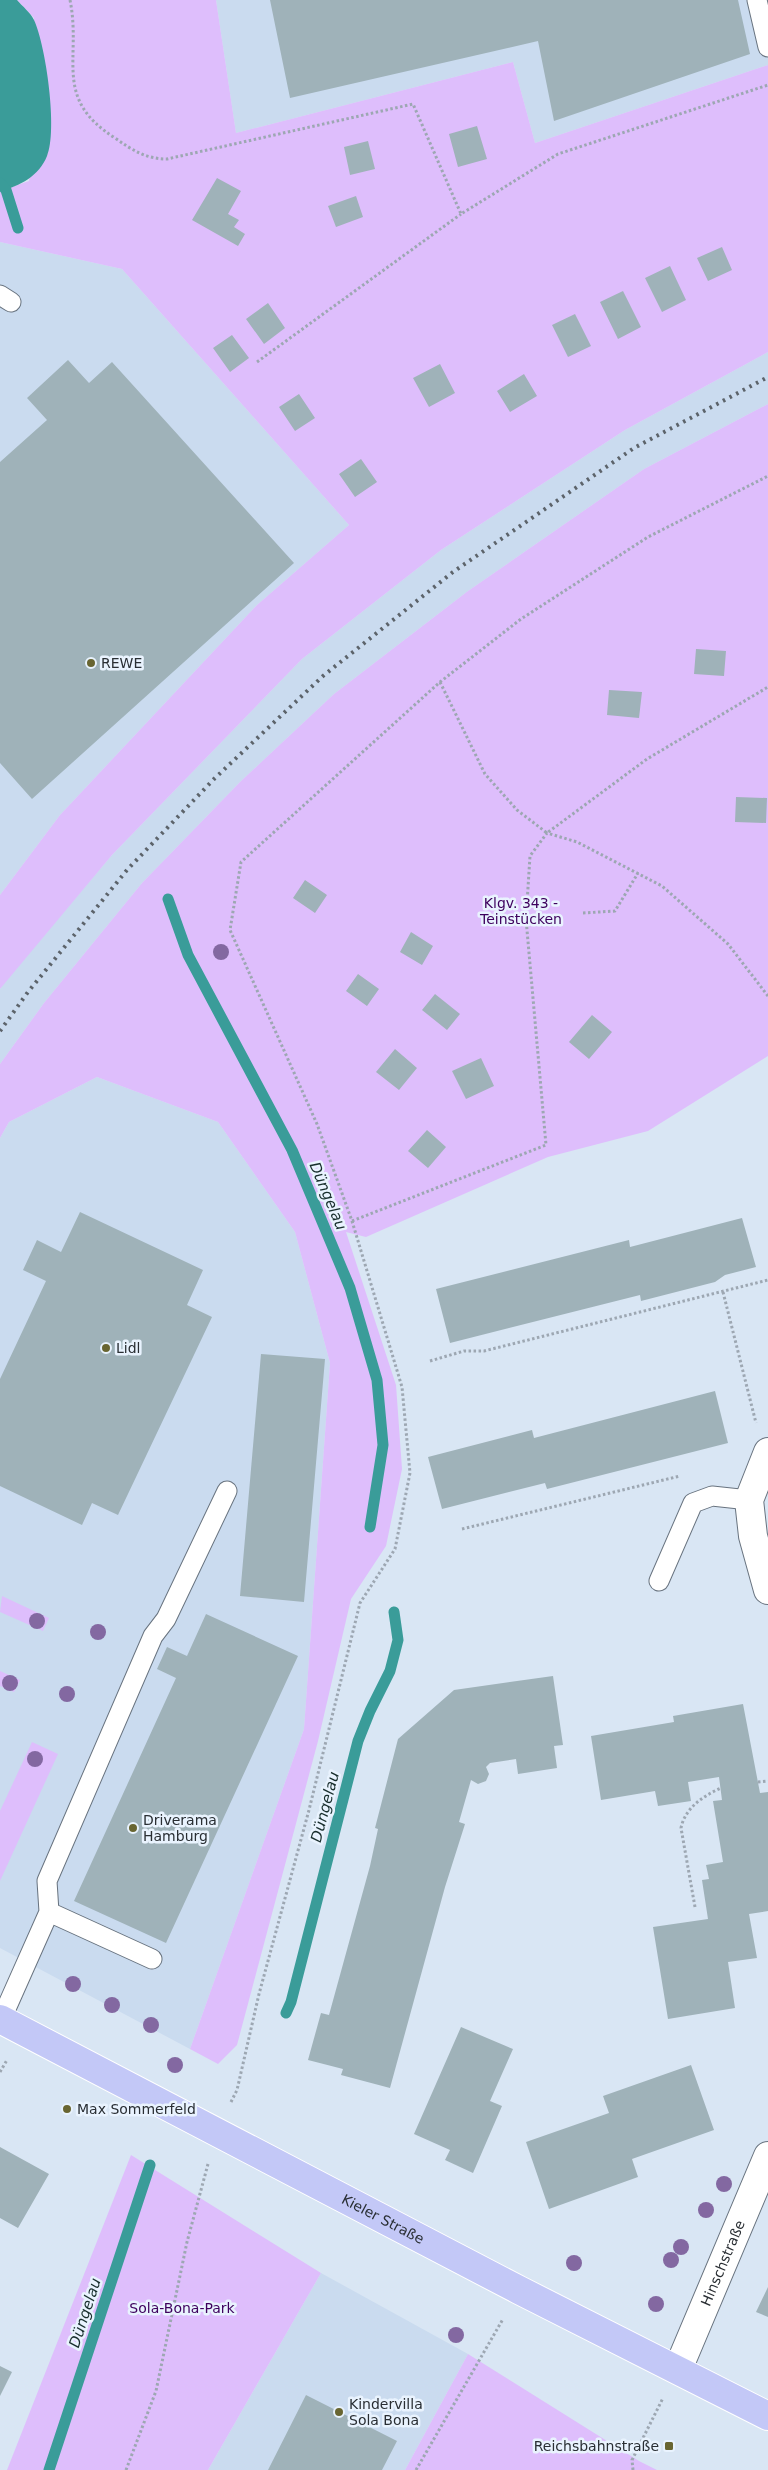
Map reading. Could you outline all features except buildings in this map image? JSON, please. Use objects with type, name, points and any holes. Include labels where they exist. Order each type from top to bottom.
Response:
[{"type":"main road","name":"Kieler Straße","points":[[0,2019],[217,2130],[519,2290],[768,2416]]},
{"type":"street","points":[[766,1454],[749,1500],[753,1536],[768,1590]]},
{"type":"street","name":"Hinschstraße","points":[[678,2369],[768,2156]]},
{"type":"lane","points":[[757,0],[768,47]]},
{"type":"lane","points":[[0,2019],[49,1912],[47,1881],[153,1636],[166,1618],[227,1491]]},
{"type":"lane","points":[[660,1581],[693,1503],[712,1496],[749,1500]]},
{"type":"lane","points":[[49,1912],[152,1960]]},
{"type":"path","points":[[70,0],[74,85],[78,100],[87,116],[100,129],[137,153],[151,159],[167,159],[413,104],[461,214]]},
{"type":"path","points":[[256,362],[461,214],[558,154],[768,85]]},
{"type":"path","points":[[126,2470],[156,2391],[187,2242],[217,2130],[237,2090],[259,1994],[312,1801],[360,1602],[395,1549],[410,1473],[402,1387],[352,1221],[316,1124],[230,930],[241,862],[440,682],[521,619],[648,537],[768,476]]},
{"type":"path","points":[[440,682],[485,774],[517,810],[547,833],[577,842],[662,886],[728,944],[768,996]]},
{"type":"path","points":[[352,1221],[546,1145],[526,919],[530,856],[547,833],[647,759],[768,687]]},
{"type":"path","points":[[582,913],[615,910],[638,873]]},
{"type":"path","points":[[430,1361],[464,1352],[484,1351],[768,1280]]},
{"type":"path","points":[[723,1292],[766,1454]]},
{"type":"path","points":[[462,1529],[689,1474]]},
{"type":"path","points":[[758,1782],[768,1781]]},
{"type":"path","points":[[695,1907],[681,1828],[683,1820],[702,1797],[721,1788]]},
{"type":"path","points":[[416,2470],[519,2290]]},
{"type":"path","points":[[633,2470],[632,2460],[678,2369]]},
{"type":"shaded area","points":[[0,0],[17,0],[34,20],[43,49],[46,68],[51,109],[51,128],[50,144],[44,163],[34,175],[22,183],[0,191]]},
{"type":"shaded area","points":[[216,0],[768,0],[768,65],[535,143],[513,62],[236,133]]},
{"type":"shaded area","name":"REWE","points":[[0,242],[122,269],[349,525],[257,605],[60,815],[0,895]]},
{"type":"shaded area","points":[[768,352],[768,404],[644,469],[468,591],[334,694],[240,782],[142,883],[44,1003],[0,1064],[0,989],[10,975],[112,855],[302,659],[441,550],[625,430]]},
{"type":"shaded area","points":[[97,1077],[218,1122],[295,1232],[330,1363],[304,1729],[190,2049],[0,1948],[0,1138],[9,1122]]},
{"type":"shaded area","name":"Kindervilla Sola Bona","points":[[321,2273],[468,2354],[405,2470],[208,2470]]},
{"type":"green space","points":[[17,0],[216,0],[236,133],[513,62],[535,143],[768,65],[768,352],[625,430],[441,550],[302,659],[112,855],[0,989],[0,895],[60,815],[257,605],[349,525],[122,269],[0,242],[0,191],[29,181],[34,18]]},
{"type":"green space","name":"Klgv. 343 - Teinstücken","points":[[768,404],[768,1056],[648,1131],[548,1157],[366,1237],[346,1232],[396,1385],[402,1469],[386,1546],[351,1599],[318,1741],[237,2045],[218,2064],[190,2049],[304,1729],[330,1363],[295,1232],[218,1122],[97,1077],[9,1122],[0,1138],[0,1064],[44,1003],[142,883],[240,782],[334,694],[468,591],[644,469]]},
{"type":"green space","points":[[2,1596],[49,1618],[43,1631],[0,1612]]},
{"type":"green space","points":[[0,1671],[20,1680],[14,1692],[0,1686]]},
{"type":"green space","points":[[32,1742],[58,1754],[0,1881],[0,1811]]},
{"type":"green space","name":"Sola-Bona-Park","points":[[131,2155],[321,2273],[208,2470],[7,2470]]},
{"type":"green space","points":[[468,2354],[639,2461],[657,2470],[405,2470]]},
{"type":"waterway","name":"Düngelau","points":[[0,183],[6,190],[18,228]]},
{"type":"waterway","name":"Düngelau","points":[[168,899],[188,955],[292,1150],[350,1288],[377,1380],[383,1445],[370,1527]]},
{"type":"waterway","name":"Düngelau","points":[[286,2013],[291,2002],[358,1741],[370,1711],[390,1671],[398,1640],[394,1612]]},
{"type":"waterway","name":"Düngelau","points":[[49,2470],[150,2165]]},
{"type":"railway","points":[[0,1031],[28,992],[127,870],[214,779],[323,676],[453,572],[634,448],[768,377]]},
{"type":"place","name":"REWE","points":[[91,663]]},
{"type":"place","name":"Lidl","points":[[106,1348]]},
{"type":"place","name":"Driverama Hamburg","points":[[133,1828]]},
{"type":"place","name":"Max Sommerfeld","points":[[67,2109]]},
{"type":"place","name":"Kindervilla Sola Bona","points":[[339,2412]]},
{"type":"place","name":"Reichsbahnstraße","points":[[669,2446]]}]
